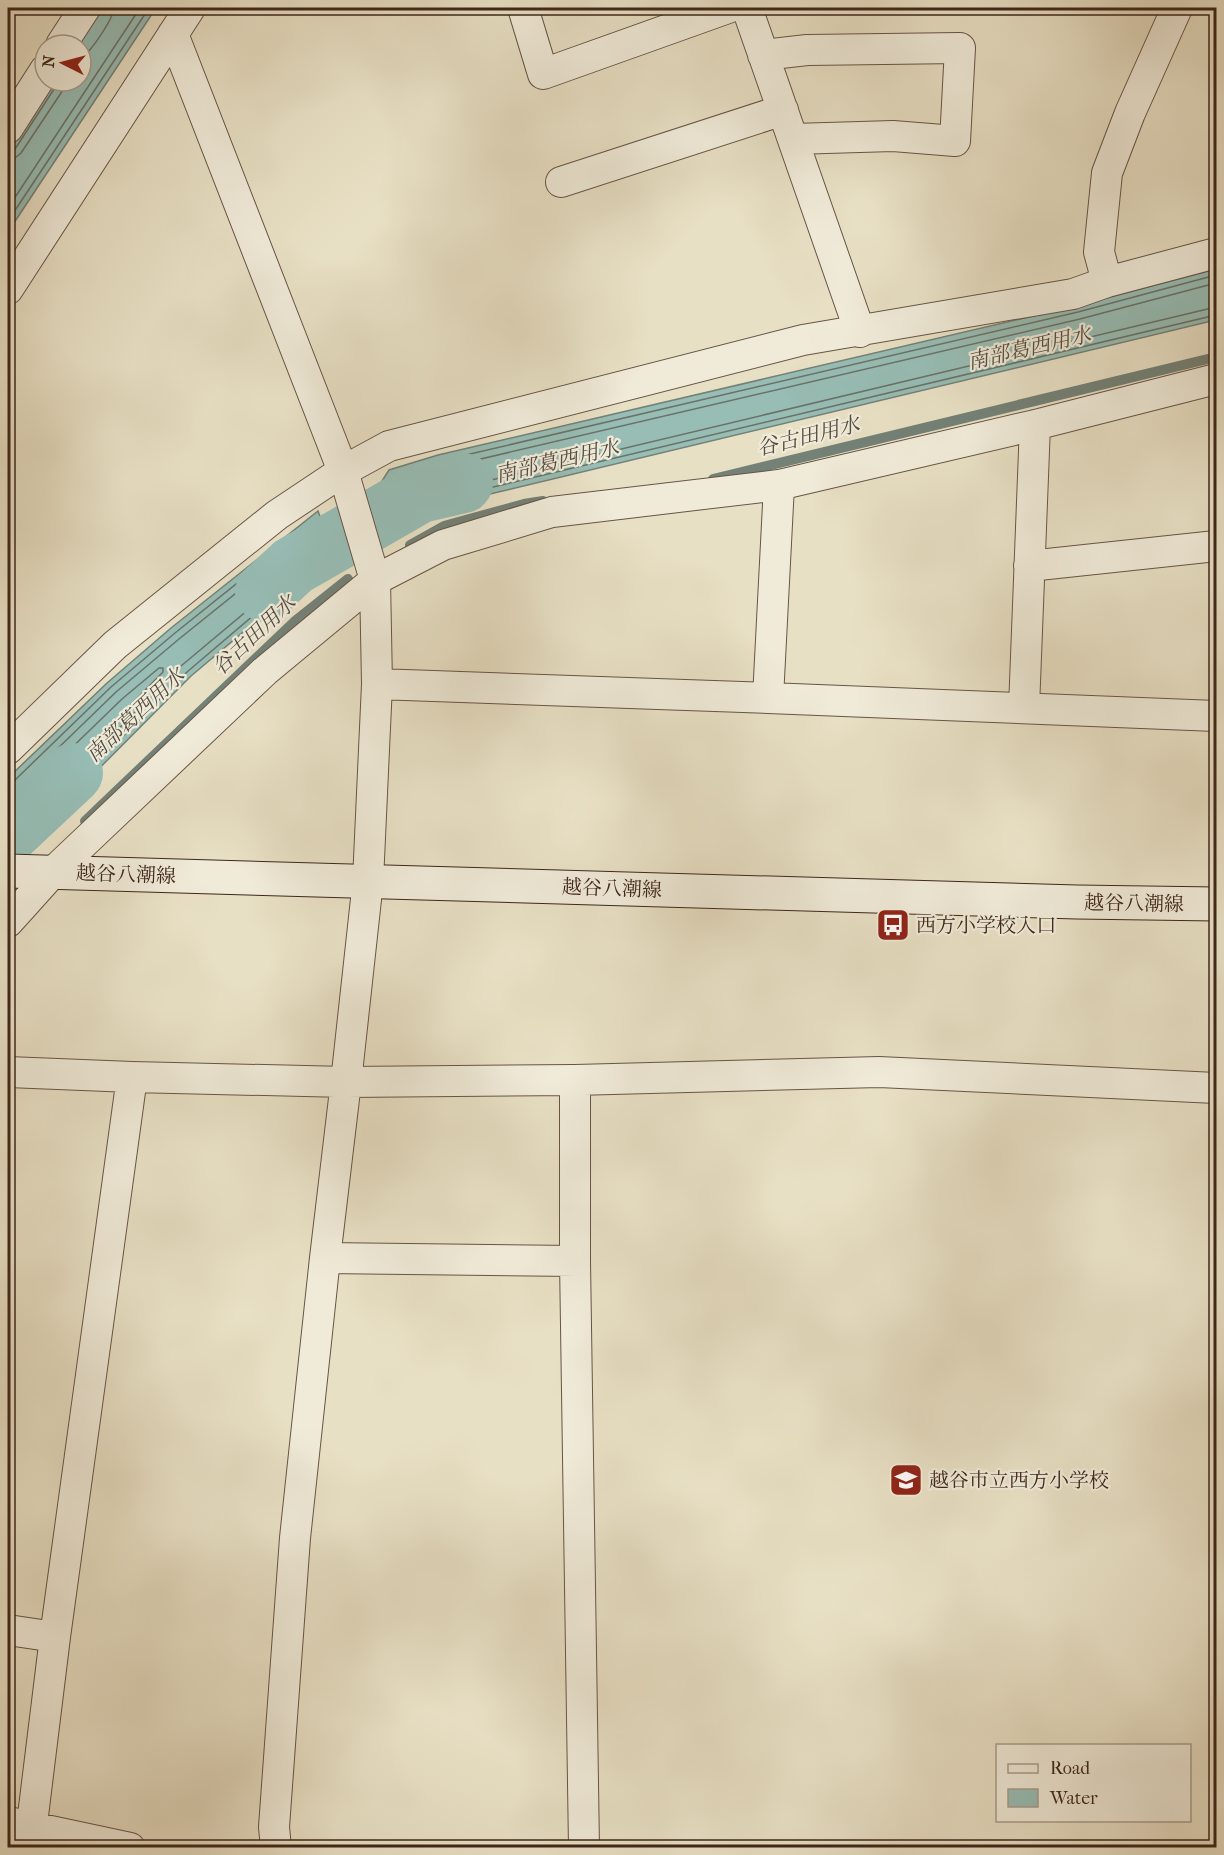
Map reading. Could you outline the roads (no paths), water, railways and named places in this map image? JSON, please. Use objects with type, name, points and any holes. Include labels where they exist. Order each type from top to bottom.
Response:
[{"type":"main road","name":"越谷八潮線","points":[[8,871],[1216,904]]},
{"type":"street","points":[[69,33],[85,8]]},
{"type":"street","points":[[8,289],[190,8]]},
{"type":"street","points":[[523,8],[543,74],[728,8]]},
{"type":"street","points":[[747,8],[860,332]]},
{"type":"street","points":[[1107,282],[1099,252],[1107,173],[1130,113],[1177,8]]},
{"type":"street","points":[[172,34],[343,471],[375,580],[376,684],[368,881],[324,1258],[295,1538],[274,1827],[276,1848]]},
{"type":"street","points":[[763,55],[807,50],[960,48],[955,141],[893,136],[793,139]]},
{"type":"street","points":[[8,128],[33,89]]},
{"type":"street","points":[[561,182],[783,110]]},
{"type":"street","points":[[8,749],[115,645],[277,515],[343,471],[389,446],[803,340],[1073,294],[1107,282],[1216,253]]},
{"type":"street","points":[[8,922],[52,872],[264,672],[375,580],[443,545],[552,512],[779,485],[1035,425],[1216,379]]},
{"type":"street","points":[[1024,708],[1035,425]]},
{"type":"street","points":[[768,698],[779,485]]},
{"type":"street","points":[[1029,566],[1216,546]]},
{"type":"street","points":[[376,684],[1216,716]]},
{"type":"street","points":[[8,1072],[346,1082],[575,1080],[879,1072],[1216,1088]]},
{"type":"street","points":[[130,1848],[22,1832],[55,1637],[132,1077]]},
{"type":"street","points":[[575,1080],[575,1261],[584,1848]]},
{"type":"street","points":[[324,1258],[575,1261]]},
{"type":"street","points":[[8,1630],[55,1637]]},
{"type":"water","points":[[101,8],[156,8],[8,232],[8,149],[45,93],[93,93],[93,33],[85,33]]},
{"type":"water","points":[[1216,269],[1216,320],[444,505],[394,533],[380,484],[389,470],[438,455],[1076,306]]},
{"type":"water","points":[[318,511],[336,559],[312,574],[191,676],[38,830],[8,830],[8,778],[107,683],[171,628]]},
{"type":"waterway","name":"谷古田用水","points":[[713,479],[1216,357]]},
{"type":"waterway","name":"南部葛西用水","points":[[265,592],[293,566],[420,493],[463,483]]},
{"type":"waterway","name":"谷古田用水","points":[[410,545],[444,526],[543,501]]},
{"type":"waterway","name":"谷古田用水","points":[[85,821],[294,622],[348,579]]},
{"type":"waterway","name":"南部葛西用水","points":[[8,834],[73,773]]},
{"type":"place","name":"西方小学校入口","points":[[893,925]]},
{"type":"place","name":"越谷市立西方小学校","points":[[906,1480]]}]
